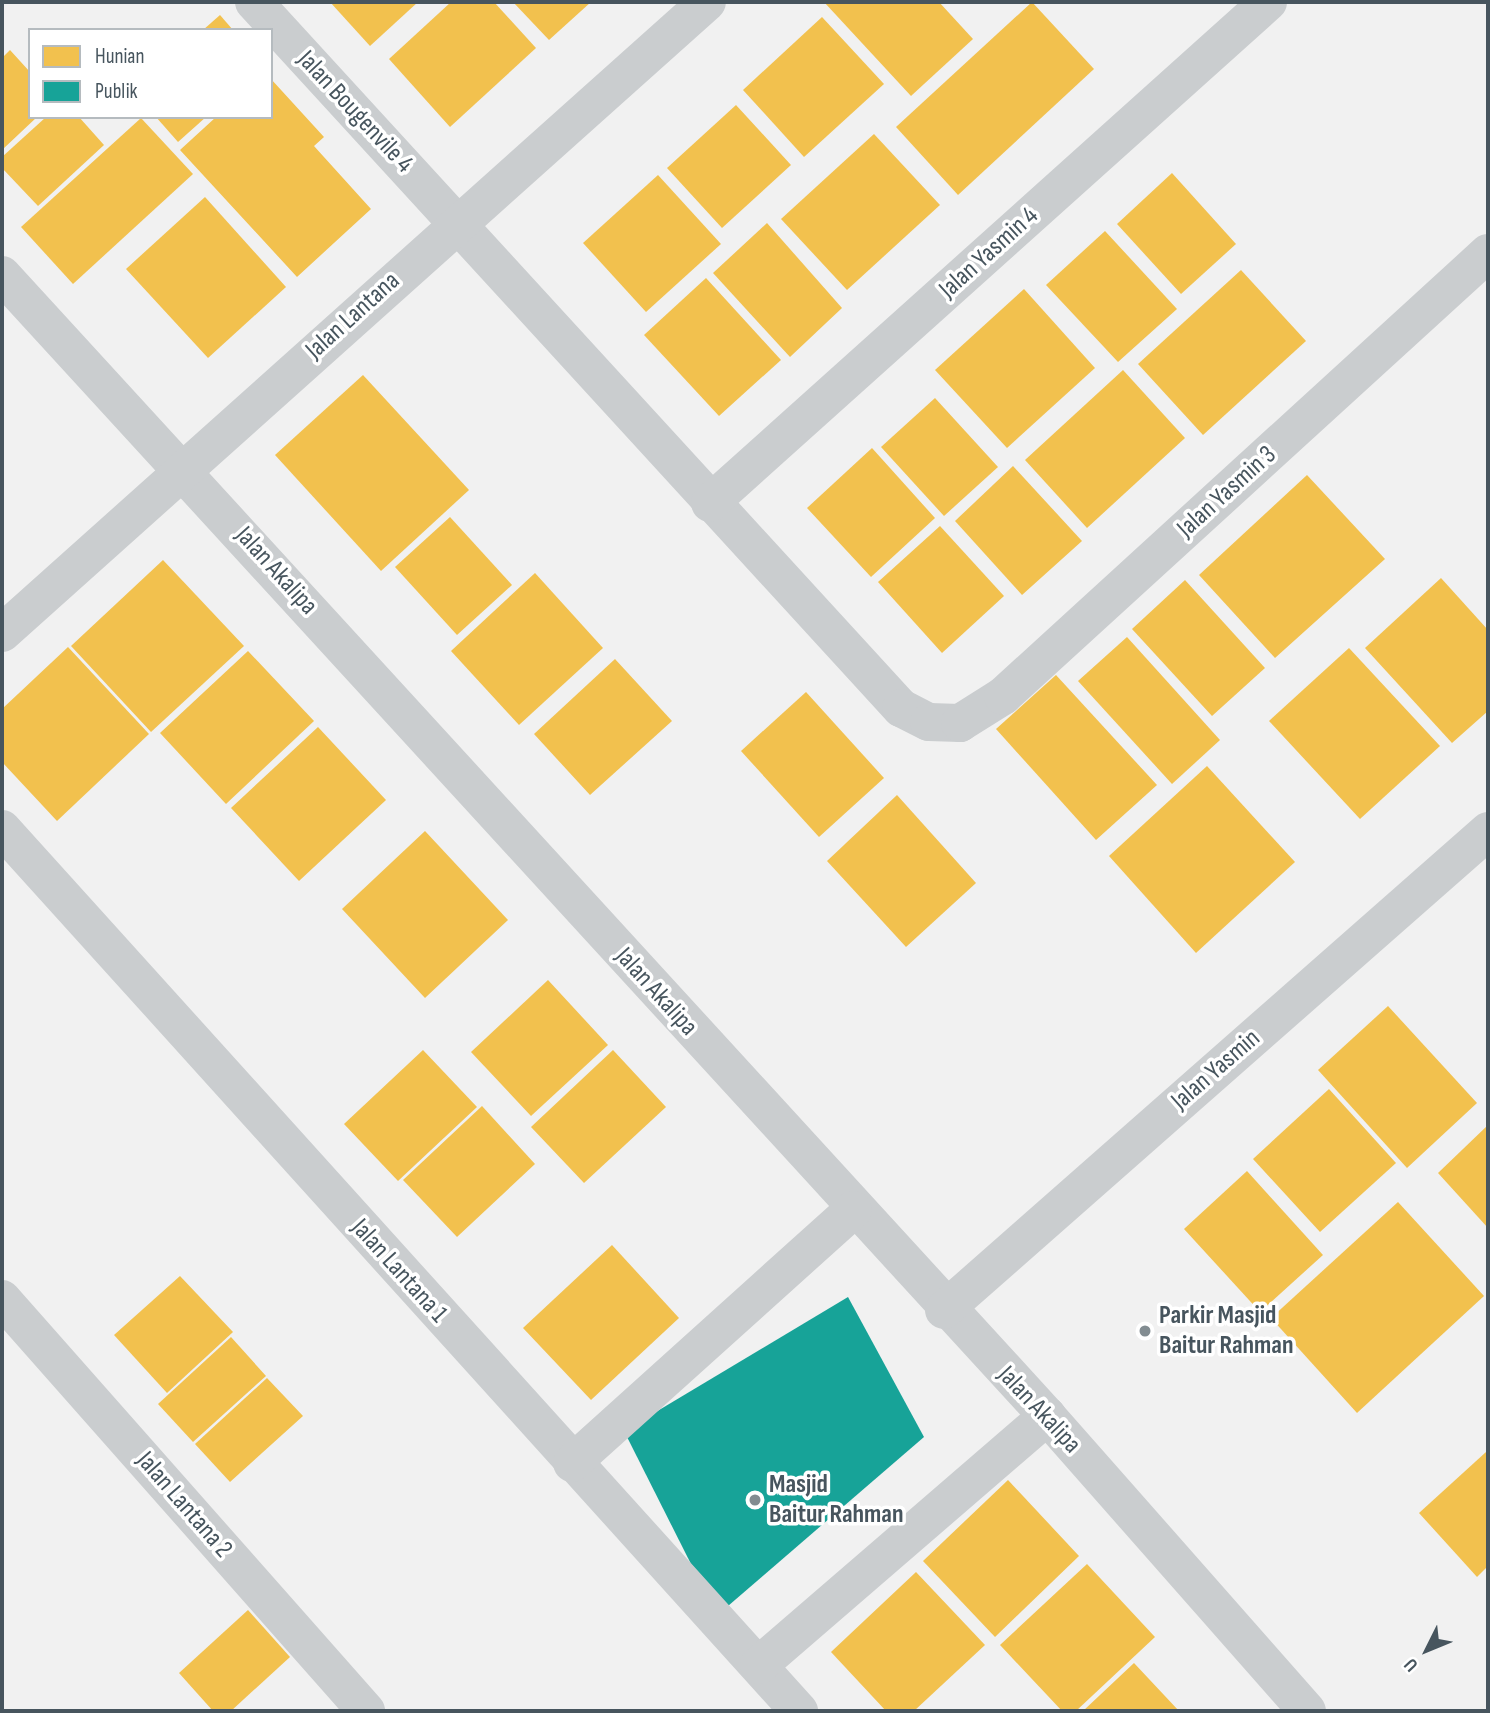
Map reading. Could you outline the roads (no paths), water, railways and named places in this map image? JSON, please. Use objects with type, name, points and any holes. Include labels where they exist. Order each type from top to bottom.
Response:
[{"type":"street","name":"Jalan Bougenvile 4","points":[[254,2],[710,503],[901,708],[929,722],[960,723]]},
{"type":"street","name":"Jalan Lantana","points":[[2,633],[457,222],[707,2]]},
{"type":"street","name":"Jalan Yasmin 4","points":[[710,503],[1268,2]]},
{"type":"street","name":"Jalan Yasmin 3","points":[[960,723],[1003,696],[1488,253]]},
{"type":"street","name":"Jalan Akalipa","points":[[2,275],[184,468],[944,1310],[1047,1416],[1307,1711]]},
{"type":"street","name":"Jalan Lantana 1","points":[[2,829],[572,1463],[799,1711]]},
{"type":"street","name":"Jalan Yasmin","points":[[944,1310],[1488,831]]},
{"type":"street","points":[[572,1463],[853,1210]]},
{"type":"street","name":"Jalan Lantana 2","points":[[2,1299],[366,1711]]},
{"type":"street","points":[[759,1665],[1047,1416]]},
{"type":"place","name":"Parkir Masjid Baitur Rahman","points":[[1145,1331]]},
{"type":"place","name":"Masjid Baitur Rahman","points":[[755,1500]]}]
